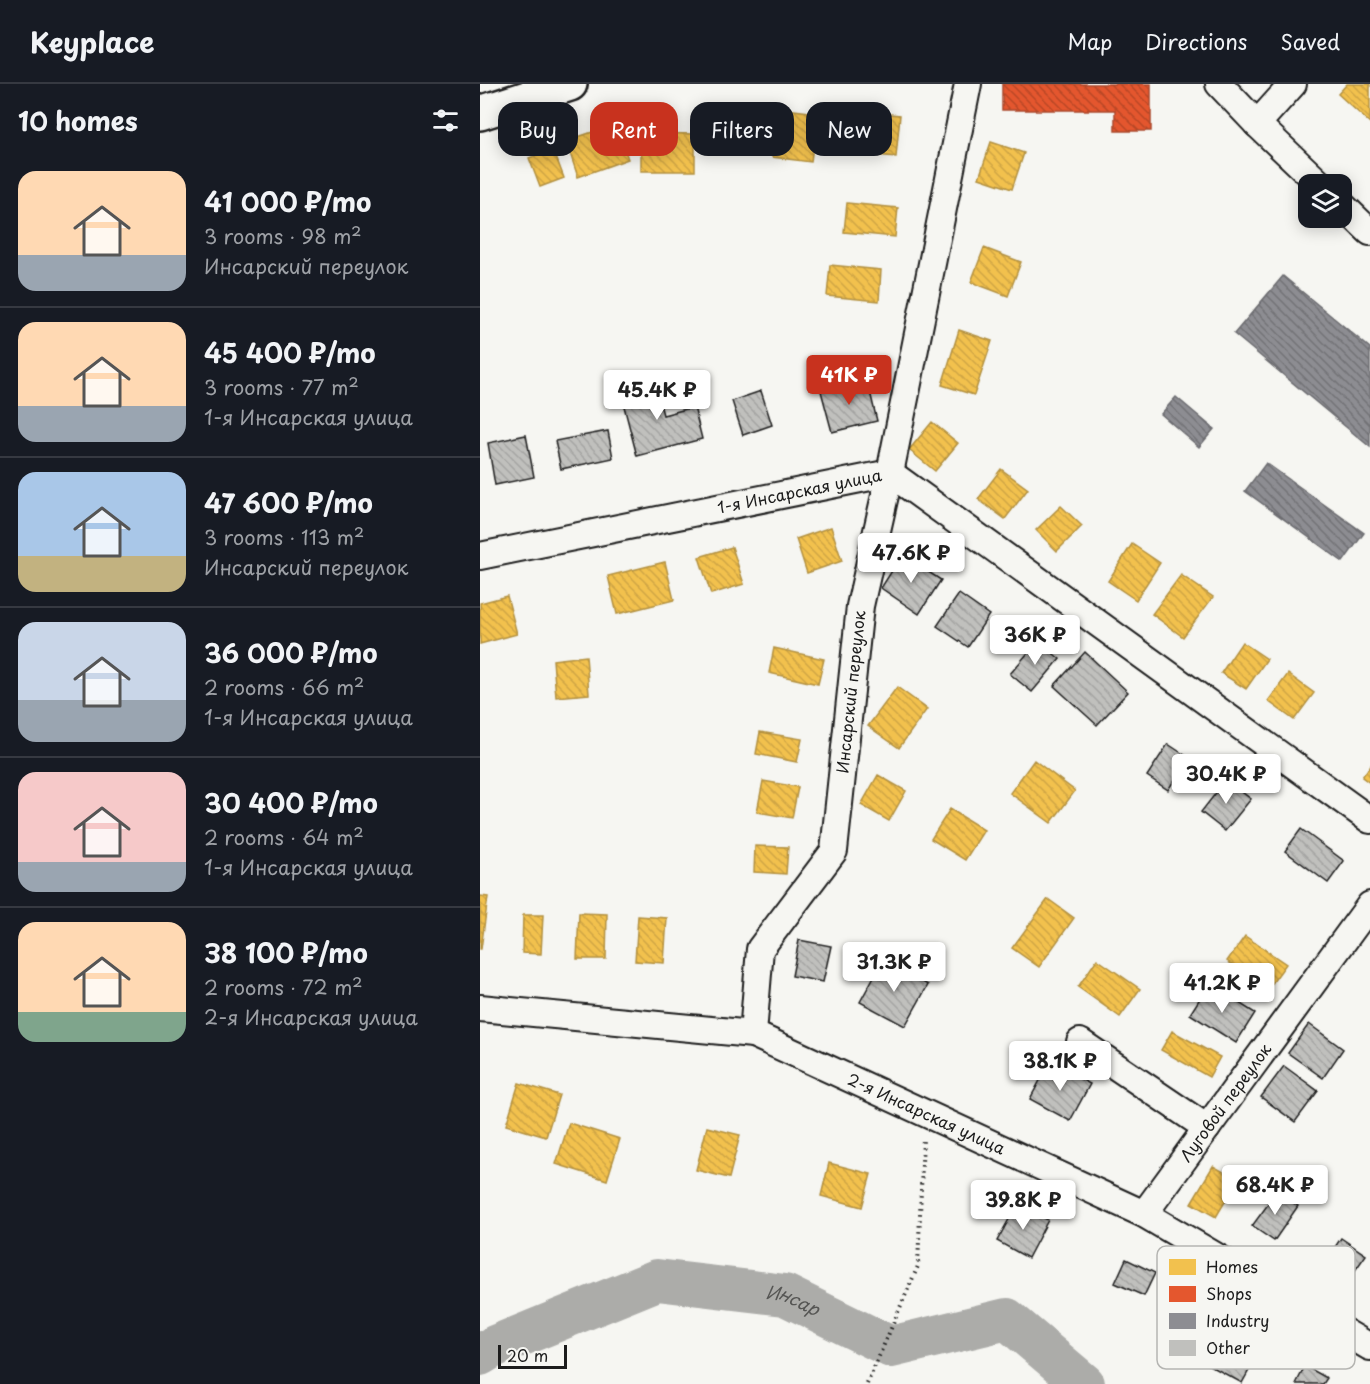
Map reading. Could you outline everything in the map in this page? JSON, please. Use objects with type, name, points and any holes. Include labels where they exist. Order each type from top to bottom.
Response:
[{"type":"main road","points":[[480,113],[570,84]]},
{"type":"street","name":"Инсарский переулок","points":[[753,1035],[760,949],[834,851],[860,606],[890,473],[968,84]]},
{"type":"street","points":[[1219,84],[1310,174]]},
{"type":"street","points":[[1257,124],[1293,84]]},
{"type":"street","points":[[1352,215],[1370,232]]},
{"type":"street","name":"1-я Инсарская улица","points":[[480,556],[890,473],[1370,820]]},
{"type":"street","name":"Луговой переулок","points":[[1144,1214],[1370,905]]},
{"type":"street","name":"2-я Инсарская улица","points":[[480,1008],[753,1035],[1144,1214],[1198,1246]]},
{"type":"street","points":[[1080,1042],[1207,1128]]},
{"type":"street","name":"2-я Инсарская улица","points":[[1355,1338],[1370,1347]]},
{"type":"path","points":[[867,1384],[918,1266],[924,1113]]},
{"type":"building: Homes","points":[[1347,84],[1370,84],[1370,123],[1338,94]]},
{"type":"building: Homes","points":[[794,110],[806,112],[806,156],[812,156],[811,162],[772,157],[794,156]]},
{"type":"building: Homes","points":[[892,114],[900,115],[896,157],[885,156],[892,156]]},
{"type":"building: Homes","points":[[590,133],[590,156],[627,156],[628,159],[578,177],[571,156],[578,156],[578,137]]},
{"type":"building: Homes","points":[[678,134],[690,134],[690,156],[695,156],[695,171],[641,171],[641,156],[678,156]]},
{"type":"building: Homes","points":[[991,142],[1024,153],[1012,189],[979,178]]},
{"type":"building: Homes","points":[[556,156],[564,178],[540,187],[529,158]]},
{"type":"building: Homes","points":[[847,203],[898,208],[895,237],[844,232]]},
{"type":"building: Homes","points":[[984,248],[1021,262],[1008,296],[971,282]]},
{"type":"building: Homes","points":[[830,265],[881,270],[879,301],[827,296]]},
{"type":"building: Homes","points":[[959,330],[992,341],[974,395],[942,385]]},
{"type":"building: Homes","points":[[932,422],[958,443],[935,471],[909,450]]},
{"type":"building: Homes","points":[[1001,469],[1028,489],[1005,519],[978,499]]},
{"type":"building: Homes","points":[[1061,506],[1082,526],[1057,551],[1036,530]]},
{"type":"building: Homes","points":[[831,527],[842,561],[807,573],[796,539]]},
{"type":"building: Homes","points":[[1132,544],[1160,563],[1136,600],[1108,581]]},
{"type":"building: Homes","points":[[732,547],[744,584],[711,594],[699,557]]},
{"type":"building: Homes","points":[[665,562],[674,600],[617,614],[608,576]]},
{"type":"building: Homes","points":[[1181,575],[1213,597],[1183,637],[1152,614]]},
{"type":"building: Homes","points":[[507,596],[517,634],[480,644],[480,603]]},
{"type":"building: Homes","points":[[1242,642],[1267,659],[1246,689],[1221,673]]},
{"type":"building: Homes","points":[[774,648],[824,659],[818,684],[769,673]]},
{"type":"building: Homes","points":[[586,656],[589,694],[556,697],[553,660]]},
{"type":"building: Homes","points":[[1288,674],[1314,693],[1294,720],[1268,701]]},
{"type":"building: Homes","points":[[897,687],[927,709],[899,748],[868,726]]},
{"type":"building: Homes","points":[[760,732],[802,739],[797,762],[756,754]]},
{"type":"building: Homes","points":[[1034,760],[1075,791],[1051,823],[1010,793]]},
{"type":"building: Homes","points":[[1370,766],[1370,783],[1362,777]]},
{"type":"building: Homes","points":[[878,775],[906,791],[889,821],[861,805]]},
{"type":"building: Homes","points":[[763,781],[798,787],[792,818],[757,812]]},
{"type":"building: Homes","points":[[950,809],[984,830],[965,860],[931,839]]},
{"type":"building: Homes","points":[[755,846],[788,847],[786,874],[754,872]]},
{"type":"building: Homes","points":[[480,896],[488,897],[481,949],[480,949]]},
{"type":"building: Homes","points":[[1048,899],[1074,918],[1039,967],[1012,948]]},
{"type":"building: Homes","points":[[579,913],[607,914],[606,959],[577,959]]},
{"type":"building: Homes","points":[[523,915],[543,915],[541,954],[522,953]]},
{"type":"building: Homes","points":[[638,916],[667,918],[664,963],[635,961]]},
{"type":"building: Homes","points":[[1245,936],[1286,964],[1268,989],[1227,961]]},
{"type":"building: Homes","points":[[1097,959],[1140,989],[1120,1017],[1078,987]]},
{"type":"building: Homes","points":[[1172,1031],[1220,1057],[1209,1077],[1161,1050]]},
{"type":"building: Homes","points":[[519,1083],[559,1095],[546,1137],[506,1125]]},
{"type":"building: Homes","points":[[569,1123],[620,1139],[607,1180],[556,1164]]},
{"type":"building: Homes","points":[[707,1127],[740,1135],[729,1178],[696,1170]]},
{"type":"building: Homes","points":[[829,1163],[871,1174],[862,1207],[821,1196]]},
{"type":"building: Homes","points":[[1213,1166],[1238,1180],[1216,1217],[1191,1203]]},
{"type":"building: Shops","points":[[1002,84],[1151,84],[1151,131],[1115,131],[1115,110],[1002,110]]},
{"type":"building: Industry","points":[[1283,276],[1370,348],[1370,447],[1234,334]]},
{"type":"building: Industry","points":[[1176,397],[1214,429],[1199,447],[1161,414]]},
{"type":"building: Industry","points":[[1266,463],[1364,533],[1343,562],[1245,491]]},
{"type":"building: Other","points":[[867,379],[877,421],[832,432],[821,391]]},
{"type":"building: Other","points":[[654,381],[663,415],[694,407],[702,439],[637,456],[620,391]]},
{"type":"building: Other","points":[[761,391],[772,425],[743,435],[732,401]]},
{"type":"building: Other","points":[[608,431],[613,458],[561,469],[555,441]]},
{"type":"building: Other","points":[[526,435],[534,477],[495,485],[488,443]]},
{"type":"building: Other","points":[[902,555],[941,580],[919,614],[881,588]]},
{"type":"building: Other","points":[[959,594],[989,615],[968,647],[937,626]]},
{"type":"building: Other","points":[[1038,641],[1060,659],[1032,692],[1010,674]]},
{"type":"building: Other","points":[[1085,652],[1128,692],[1097,725],[1054,686]]},
{"type":"building: Other","points":[[1168,744],[1189,758],[1168,790],[1147,776]]},
{"type":"building: Other","points":[[1226,780],[1251,799],[1225,831],[1201,812]]},
{"type":"building: Other","points":[[1301,829],[1344,861],[1328,883],[1285,851]]},
{"type":"building: Other","points":[[799,940],[831,946],[823,982],[792,976]]},
{"type":"building: Other","points":[[883,960],[928,985],[905,1026],[860,1002]]},
{"type":"building: Other","points":[[1209,984],[1255,1013],[1236,1043],[1190,1014]]},
{"type":"building: Other","points":[[1309,1024],[1343,1049],[1323,1078],[1288,1053]]},
{"type":"building: Other","points":[[1050,1062],[1090,1084],[1070,1121],[1030,1099]]},
{"type":"building: Other","points":[[1284,1066],[1318,1091],[1295,1122],[1261,1097]]},
{"type":"building: Other","points":[[1277,1192],[1298,1206],[1274,1241],[1252,1226]]},
{"type":"building: Other","points":[[1018,1203],[1048,1220],[1028,1258],[997,1241]]},
{"type":"building: Other","points":[[1341,1238],[1353,1246],[1336,1246]]},
{"type":"building: Other","points":[[1355,1248],[1366,1255],[1355,1271]]},
{"type":"building: Other","points":[[1126,1259],[1155,1273],[1144,1296],[1115,1283]]},
{"type":"building: Other","points":[[1216,1369],[1250,1369],[1242,1383]]},
{"type":"building: Other","points":[[1304,1369],[1310,1369],[1327,1378],[1323,1384],[1296,1384]]},
{"type":"waterway","name":"Инсар","points":[[480,1355],[495,1346],[657,1280],[785,1295],[891,1347],[1007,1319],[1084,1384]]}]
